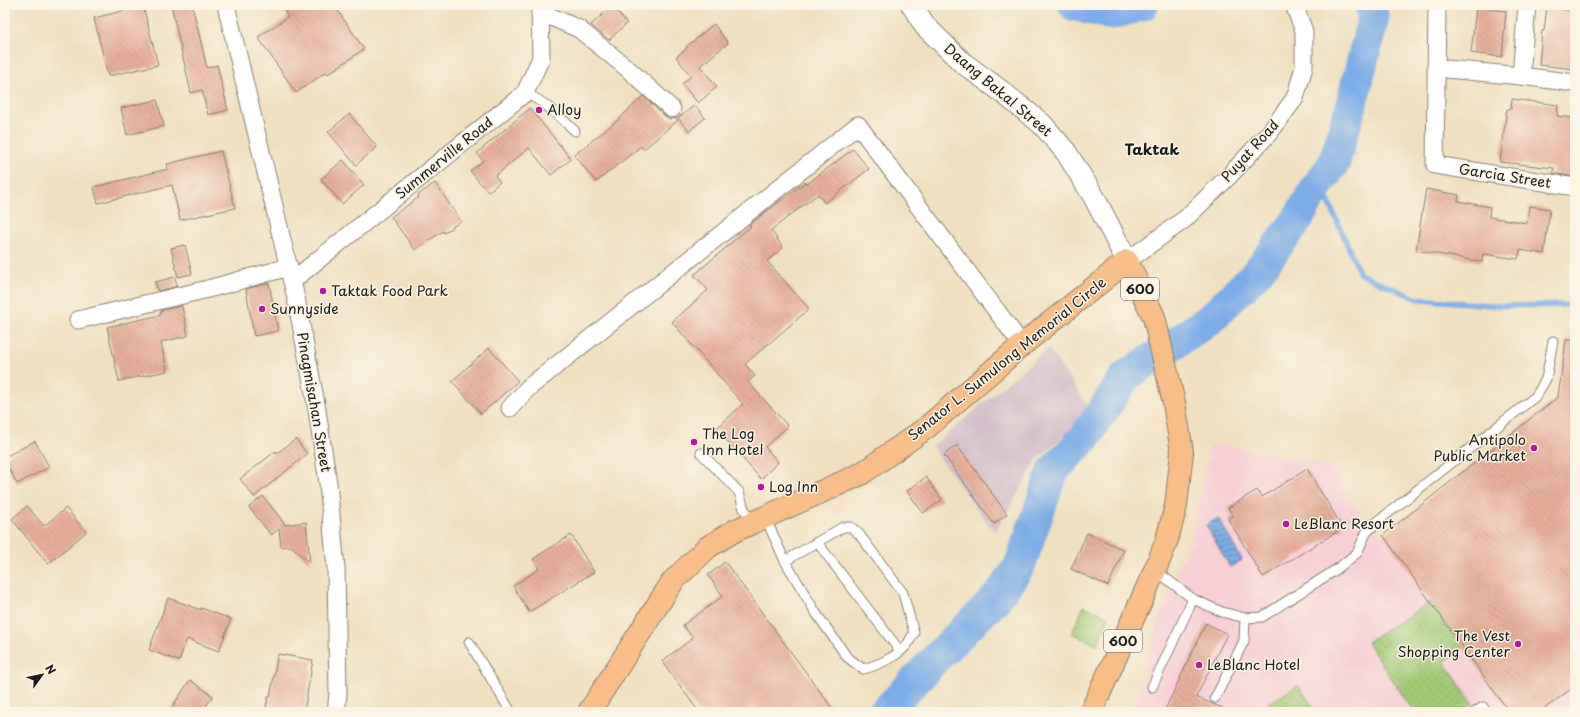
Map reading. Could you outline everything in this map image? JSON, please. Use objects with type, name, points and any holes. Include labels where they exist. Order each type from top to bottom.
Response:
[{"type":"main road","name":"600","points":[[1091,712],[1166,543],[1177,499],[1182,452],[1174,403],[1154,316],[1126,261]]},
{"type":"main road","name":"Senator L. Sumulong Memorial Circle","points":[[589,712],[673,580],[708,548],[734,531],[861,474],[926,428],[1022,345],[1126,261]]},
{"type":"street","name":"Pinagmisahan Street","points":[[226,5],[290,274],[316,404],[328,483],[336,568],[338,694],[336,712]]},
{"type":"street","name":"Daang Bakal Street","points":[[912,5],[925,26],[963,63],[1042,124],[1066,152],[1094,198],[1126,261]]},
{"type":"street","name":"Puyat Road","points":[[1126,261],[1185,219],[1230,176],[1270,132],[1295,98],[1304,67],[1304,31],[1294,5]]},
{"type":"street","points":[[1437,5],[1436,68],[1575,83]]},
{"type":"street","points":[[1521,76],[1527,5]]},
{"type":"street","name":"Summerville Road","points":[[290,274],[525,93],[541,58],[540,8]]},
{"type":"street","points":[[540,8],[579,29],[628,69],[672,109]]},
{"type":"street","name":"Garcia Street","points":[[1436,68],[1435,166],[1575,187]]},
{"type":"street","points":[[510,408],[528,388],[858,125],[1022,345]]},
{"type":"street","points":[[78,320],[208,289],[290,274]]},
{"type":"lane","points":[[525,93],[532,96],[554,112],[575,131]]},
{"type":"lane","points":[[1155,570],[1193,599],[1222,612],[1245,618],[1262,617],[1337,570],[1357,553],[1366,533],[1377,522],[1536,396],[1546,379],[1553,341]]},
{"type":"lane","points":[[701,453],[739,492],[744,509],[759,520],[816,614],[847,657],[863,670],[876,666],[905,647],[914,633],[903,593],[859,534],[851,527],[843,527],[784,561]]},
{"type":"lane","points":[[818,542],[900,651]]},
{"type":"lane","points":[[1152,687],[1193,599]]},
{"type":"lane","points":[[1215,698],[1244,641],[1245,618]]},
{"type":"lane","points":[[469,642],[511,712]]},
{"type":"lane","points":[[1475,712],[1483,707],[1486,712]]},
{"type":"shaded area","points":[[1568,330],[1575,330],[1575,712],[1461,712],[1472,704],[1443,662],[1367,643],[1414,712],[1316,712],[1298,686],[1254,712],[1134,712],[1160,616],[1192,537],[1211,443],[1286,458],[1329,464],[1361,518],[1383,535],[1558,397]]},
{"type":"shaded area","points":[[1048,348],[1091,411],[1037,460],[995,533],[932,447]]},
{"type":"green space","points":[[1431,602],[1464,647],[1444,662],[1473,704],[1461,712],[1414,712],[1367,642]]},
{"type":"green space","points":[[1084,606],[1109,617],[1097,645],[1072,633]]},
{"type":"green space","points":[[1298,685],[1316,712],[1254,712],[1296,687]]},
{"type":"water","points":[[1218,518],[1242,560],[1230,567],[1206,525]]},
{"type":"building","points":[[171,5],[192,5],[207,68],[217,65],[228,110],[208,115],[202,90],[191,93]]},
{"type":"building","points":[[296,5],[334,5],[364,49],[328,74],[326,72],[296,93],[258,37],[288,17],[285,12]]},
{"type":"building","points":[[143,6],[158,65],[108,76],[94,18]]},
{"type":"building","points":[[612,6],[627,23],[609,40],[591,25]]},
{"type":"building","points":[[1476,7],[1506,11],[1502,57],[1471,53]]},
{"type":"building","points":[[1547,7],[1575,11],[1575,69],[1539,65],[1542,31],[1544,31]]},
{"type":"building","points":[[714,24],[728,43],[700,66],[717,87],[698,103],[682,84],[691,76],[676,57]]},
{"type":"building","points":[[643,96],[666,117],[670,119],[676,118],[678,120],[644,149],[641,146],[596,182],[574,155],[618,120]]},
{"type":"building","points":[[1512,99],[1558,105],[1557,116],[1575,118],[1575,177],[1553,173],[1554,168],[1500,162],[1507,109],[1511,109]]},
{"type":"building","points":[[157,100],[164,126],[127,135],[121,108]]},
{"type":"building","points":[[695,105],[705,118],[689,131],[678,118]]},
{"type":"building","points":[[530,108],[571,159],[551,175],[529,148],[495,176],[500,182],[488,192],[470,171],[483,161],[477,153]]},
{"type":"building","points":[[349,114],[377,147],[356,165],[328,132]]},
{"type":"building","points":[[853,149],[869,169],[825,203],[818,194],[771,230],[783,248],[767,261],[809,309],[745,364],[755,376],[748,382],[788,426],[765,447],[778,462],[761,479],[716,429],[743,404],[672,322],[708,290],[694,275],[751,226],[749,225],[805,182],[807,184]]},
{"type":"building","points":[[221,151],[235,208],[180,220],[172,185],[98,203],[94,187],[168,169],[167,164]]},
{"type":"building","points":[[343,160],[364,185],[342,204],[321,179]]},
{"type":"building","points":[[435,183],[461,221],[415,250],[391,217],[419,197],[418,195]]},
{"type":"building","points":[[1426,189],[1459,195],[1458,201],[1490,207],[1489,217],[1527,223],[1529,206],[1550,209],[1544,254],[1520,250],[1518,259],[1483,254],[1482,262],[1416,250]]},
{"type":"building","points":[[185,245],[192,274],[178,277],[171,248]]},
{"type":"building","points":[[175,277],[177,286],[158,291],[155,282]]},
{"type":"building","name":"Sunnyside","points":[[269,283],[278,331],[254,336],[246,289]]},
{"type":"building","points":[[182,306],[188,336],[161,342],[167,371],[119,381],[107,327],[161,315],[160,312],[162,312],[162,310]]},
{"type":"building","points":[[1566,340],[1575,340],[1575,686],[1540,712],[1509,712],[1383,535],[1558,397]]},
{"type":"building","points":[[489,348],[518,381],[481,414],[452,381]]},
{"type":"building","points":[[296,439],[307,454],[254,497],[240,479],[276,451],[277,453]]},
{"type":"building","points":[[35,441],[49,467],[17,484],[5,461],[5,457]]},
{"type":"building","points":[[957,445],[1007,514],[994,524],[944,455]]},
{"type":"building","name":"LeBlanc Resort","points":[[1307,469],[1343,528],[1263,577],[1228,519],[1233,516],[1228,508],[1257,490],[1262,497]]},
{"type":"building","points":[[926,477],[942,500],[923,513],[907,491]]},
{"type":"building","points":[[263,496],[285,524],[284,525],[306,522],[310,563],[291,546],[281,547],[279,529],[271,535],[249,507]]},
{"type":"building","points":[[27,506],[44,526],[66,508],[86,532],[48,564],[12,519]]},
{"type":"building","points":[[1087,533],[1124,550],[1108,586],[1071,569]]},
{"type":"building","points":[[571,535],[594,572],[529,612],[513,586],[539,569],[533,559]]},
{"type":"building","points":[[725,562],[835,712],[699,712],[662,661],[693,638],[683,625],[723,596],[708,575]]},
{"type":"building","points":[[168,598],[231,619],[219,651],[187,639],[179,661],[149,650]]},
{"type":"building","name":"LeBlanc Hotel","points":[[1206,623],[1227,634],[1196,697],[1232,712],[1164,712]]},
{"type":"building","points":[[278,654],[313,660],[304,712],[265,712],[268,697],[270,697]]},
{"type":"building","points":[[190,680],[213,696],[202,712],[169,712]]},
{"type":"waterway","points":[[1074,5],[1110,14],[1143,5]]},
{"type":"waterway","points":[[885,712],[942,652],[996,599],[1019,567],[1053,471],[1085,437],[1126,376],[1209,320],[1256,274],[1295,223],[1320,182],[1334,163],[1351,106],[1373,19],[1371,5]]},
{"type":"waterway","points":[[1320,182],[1360,274],[1418,299],[1503,306],[1575,305]]},
{"type":"place","name":"Alloy","points":[[539,110]]},
{"type":"place","name":"Taktak Food Park","points":[[323,291]]},
{"type":"place","name":"Sunnyside","points":[[262,309]]},
{"type":"place","name":"The Log Inn Hotel","points":[[694,442]]},
{"type":"place","name":"Antipolo Public Market","points":[[1534,448]]},
{"type":"place","name":"Log Inn","points":[[761,487]]},
{"type":"place","name":"LeBlanc Resort","points":[[1286,524]]},
{"type":"place","name":"The Vest Shopping Center","points":[[1518,644]]},
{"type":"place","name":"LeBlanc Hotel","points":[[1199,665]]},
{"type":"district","name":"Taktak","points":[[1152,150]]}]
